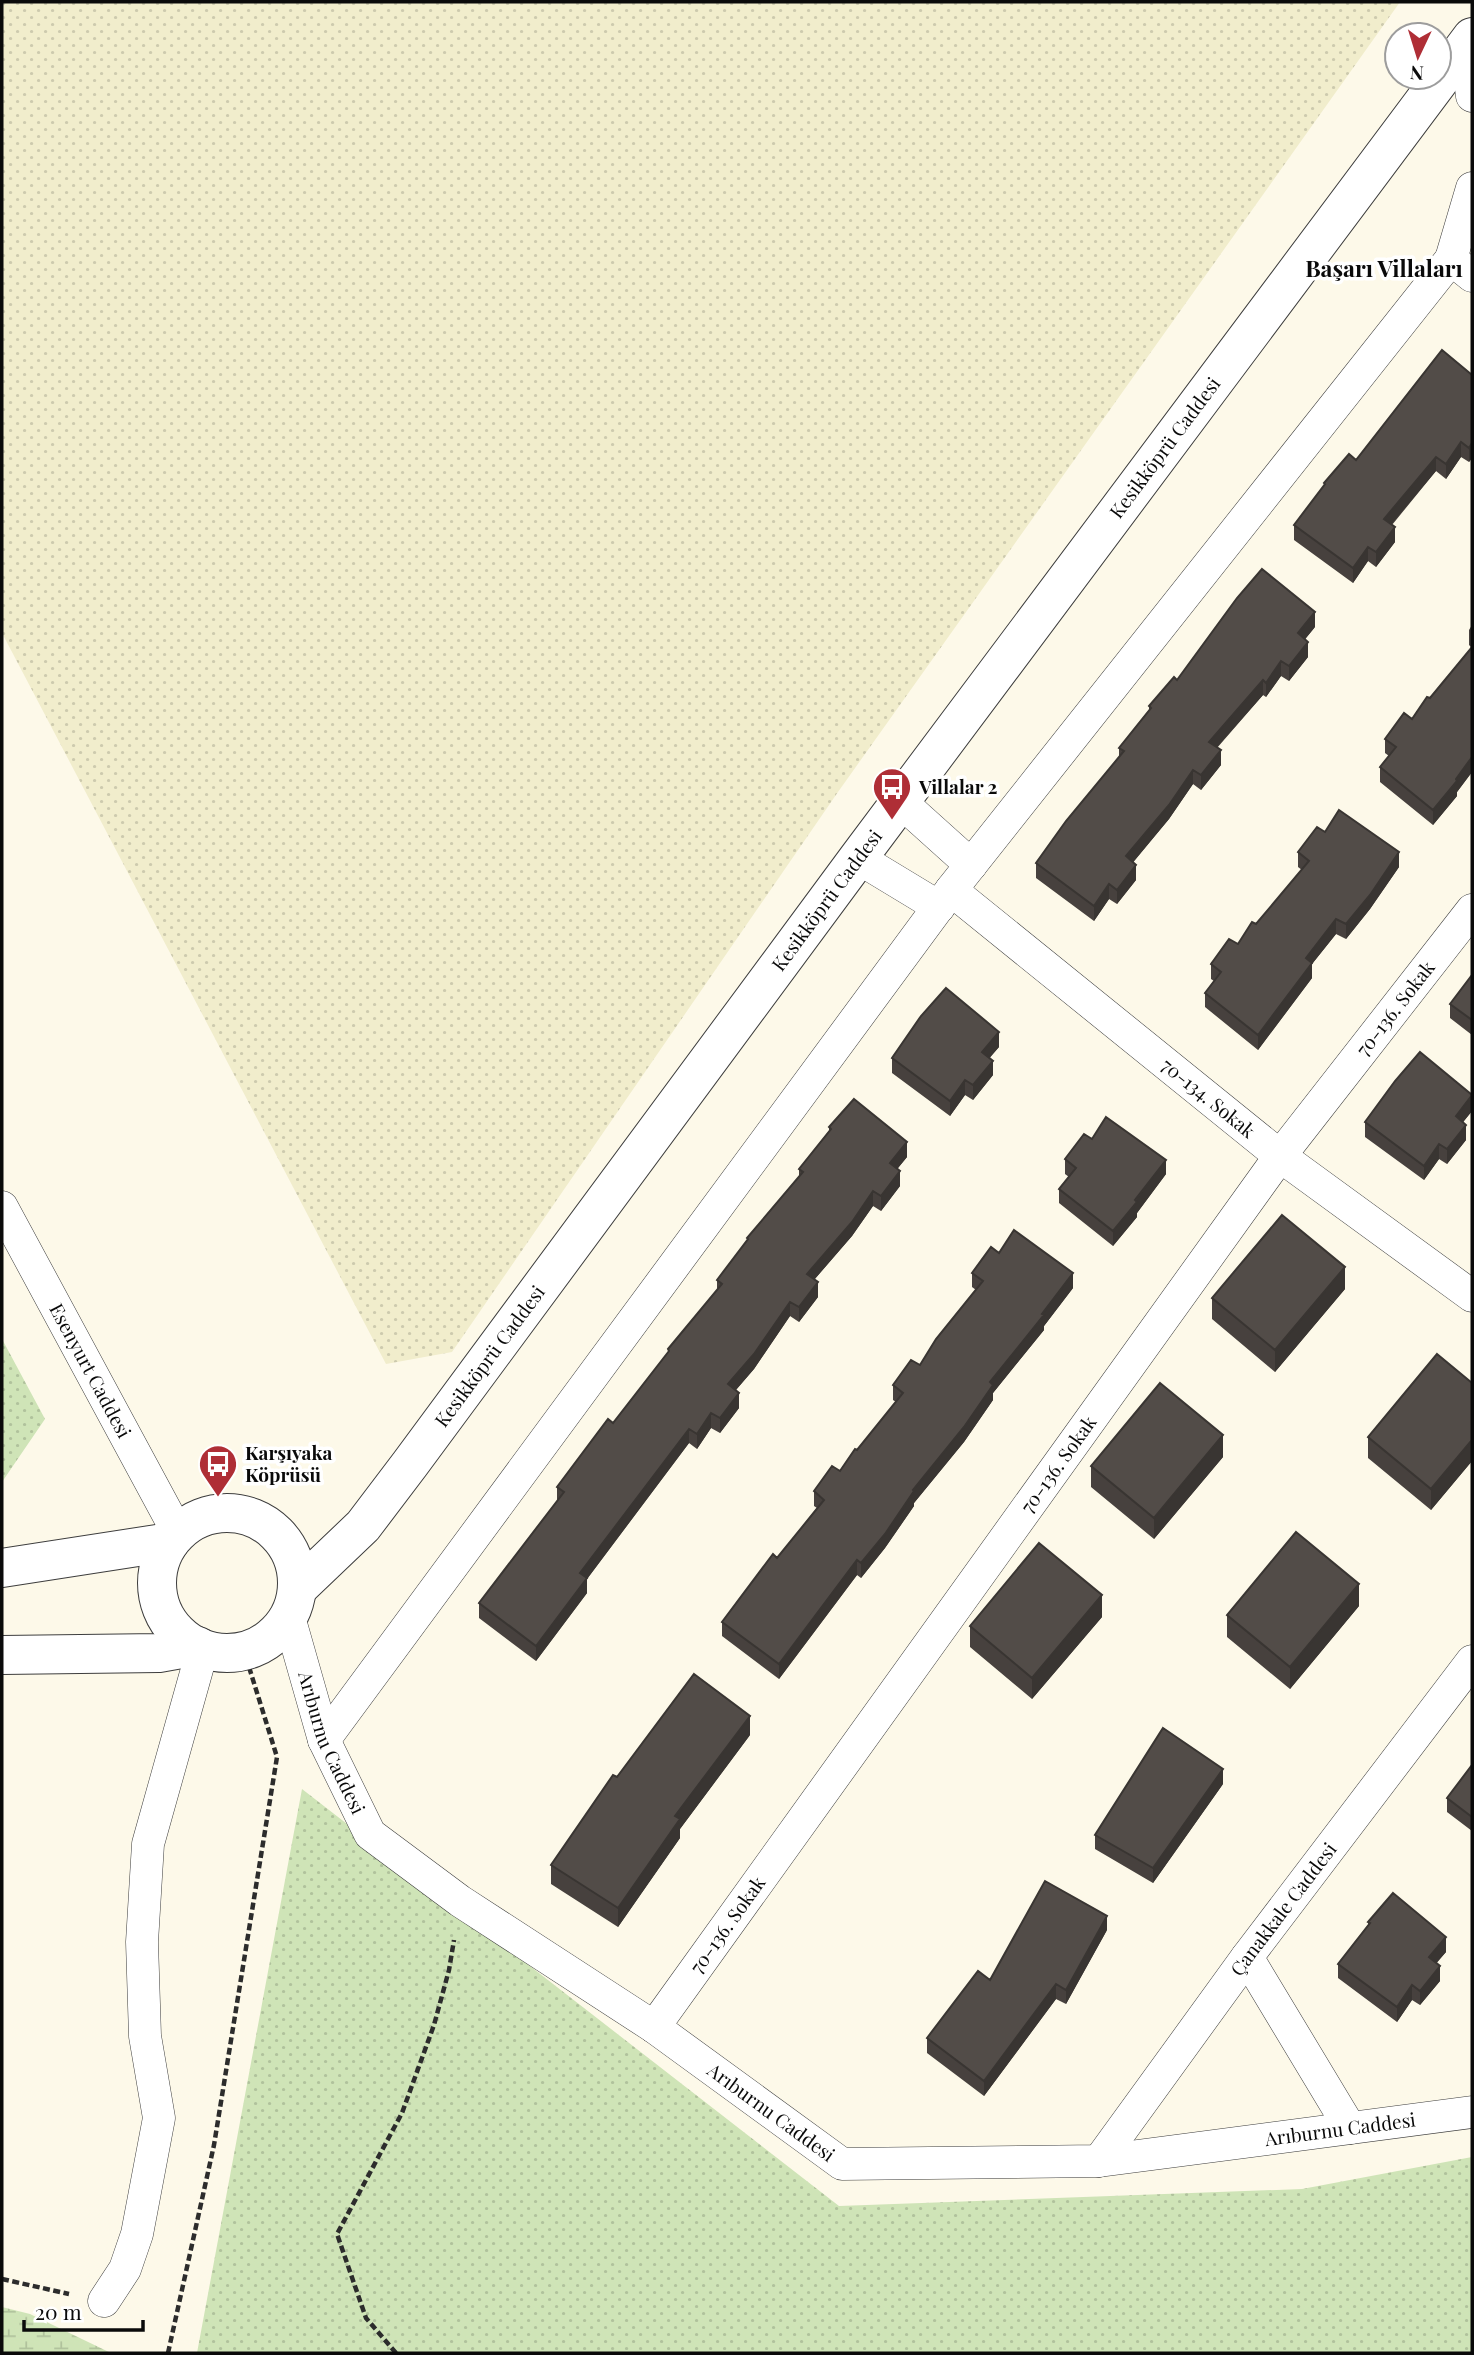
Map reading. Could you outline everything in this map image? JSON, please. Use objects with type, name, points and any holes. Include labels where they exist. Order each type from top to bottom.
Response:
[{"type":"street","points":[[1469,42],[1472,96]]},
{"type":"street","name":"Kesikköprü Caddesi","points":[[293,1603],[363,1526],[858,858],[1469,42]]},
{"type":"street","points":[[324,1740],[971,865],[1462,267],[1472,188]]},
{"type":"street","points":[[901,802],[971,865]]},
{"type":"street","name":"70-134. Sokak","points":[[858,858],[945,899],[1280,1156],[1472,1296]]},
{"type":"street","name":"70-136. Sokak","points":[[654,2027],[1280,1156],[1472,910]]},
{"type":"street","name":"Esenyurt Caddesi","points":[[2,1207],[174,1538]]},
{"type":"street","points":[[216,1514],[240,1514],[252,1517],[275,1531],[288,1548],[296,1572],[293,1603],[272,1637],[262,1644],[244,1651],[227,1653],[200,1647],[173,1628],[161,1606],[158,1570],[174,1538],[192,1522],[216,1514]]},
{"type":"street","points":[[2,1568],[174,1538]]},
{"type":"street","name":"Arıburnu Caddesi","points":[[293,1603],[324,1740],[370,1835],[460,1901],[654,2027],[842,2164],[1099,2161],[1472,2112]]},
{"type":"street","points":[[2,1656],[159,1653],[200,1647]]},
{"type":"street","points":[[104,2301],[125,2269],[137,2234],[159,2118],[145,2036],[142,1942],[148,1844],[200,1647]]},
{"type":"street","name":"Çanakkale Caddesi","points":[[1099,2161],[1247,1957],[1472,1661]]},
{"type":"street","points":[[1247,1957],[1350,2128]]},
{"type":"path","points":[[168,2353],[214,2145],[277,1757],[244,1651]]},
{"type":"path","points":[[396,2353],[366,2318],[337,2234],[402,2113],[434,2025],[449,1970],[460,1901]]},
{"type":"path","points":[[2,2279],[104,2301]]},
{"type":"shaded area","points":[[2,2],[1400,2],[1386,21],[1383,21],[1383,26],[838,792],[452,1352],[386,1364],[2,633]]},
{"type":"green space","points":[[2,1339],[45,1419],[2,1482]]},
{"type":"green space","points":[[302,1789],[839,2206],[1302,2189],[1472,2157],[1472,2353],[197,2353]]},
{"type":"green space","points":[[2,2307],[30,2314],[111,2353],[2,2353]]},
{"type":"building","points":[[1442,350],[1472,375],[1472,443],[1469,448],[1461,442],[1446,464],[1436,457],[1384,519],[1395,527],[1376,552],[1368,547],[1353,568],[1294,525],[1349,454],[1356,460]]},
{"type":"building","points":[[1262,569],[1315,612],[1298,633],[1308,642],[1289,666],[1281,661],[1266,683],[1263,680],[1209,742],[1221,750],[1201,775],[1193,770],[1169,805],[1126,856],[1136,865],[1117,890],[1109,884],[1094,906],[1036,863],[1066,821],[1124,751],[1119,748],[1151,708],[1149,706],[1174,677],[1177,680],[1237,598]]},
{"type":"building","points":[[1472,647],[1472,757],[1457,781],[1433,810],[1380,767],[1396,747],[1385,739],[1404,713],[1412,719],[1427,697],[1430,698]]},
{"type":"building","points":[[1339,810],[1399,852],[1370,895],[1346,924],[1336,919],[1306,958],[1312,963],[1258,1035],[1205,993],[1221,972],[1211,964],[1229,939],[1238,944],[1252,922],[1256,924],[1309,861],[1298,852],[1317,827],[1325,832]]},
{"type":"building","points":[[1472,975],[1472,1020],[1450,1004]]},
{"type":"building","points":[[946,988],[999,1032],[982,1052],[993,1061],[973,1085],[965,1080],[950,1101],[892,1058],[921,1016]]},
{"type":"building","points":[[1420,1052],[1472,1095],[1456,1116],[1466,1125],[1447,1149],[1439,1144],[1424,1166],[1365,1122]]},
{"type":"building","points":[[854,1099],[907,1142],[890,1163],[900,1171],[881,1196],[873,1191],[852,1222],[807,1274],[818,1282],[799,1307],[790,1302],[754,1354],[728,1384],[739,1393],[720,1418],[711,1413],[697,1434],[689,1429],[580,1573],[587,1578],[536,1646],[479,1603],[564,1492],[557,1487],[608,1419],[613,1423],[668,1349],[722,1284],[717,1280],[747,1238],[803,1172],[799,1169],[831,1129],[829,1127]]},
{"type":"building","points":[[1106,1117],[1166,1160],[1113,1231],[1059,1189],[1076,1168],[1065,1159],[1084,1134],[1092,1139]]},
{"type":"building","points":[[1282,1215],[1345,1267],[1275,1350],[1212,1298]]},
{"type":"building","points":[[1014,1230],[1073,1273],[1042,1314],[1044,1315],[990,1382],[993,1385],[964,1427],[913,1490],[885,1534],[861,1563],[857,1560],[779,1664],[722,1622],[773,1554],[777,1558],[824,1500],[814,1491],[832,1466],[840,1471],[855,1449],[857,1450],[903,1393],[893,1385],[911,1360],[920,1365],[936,1339],[983,1281],[972,1273],[991,1247],[999,1253]]},
{"type":"building","points":[[1437,1354],[1472,1383],[1472,1440],[1431,1489],[1368,1437]]},
{"type":"building","points":[[1160,1383],[1223,1435],[1154,1518],[1091,1466]]},
{"type":"building","points":[[1296,1532],[1359,1584],[1290,1667],[1227,1615]]},
{"type":"building","points":[[1039,1543],[1102,1595],[1032,1678],[970,1626]]},
{"type":"building","points":[[694,1674],[750,1716],[675,1816],[680,1819],[618,1908],[551,1865],[613,1775],[617,1777]]},
{"type":"building","points":[[1163,1728],[1223,1769],[1153,1868],[1095,1835]]},
{"type":"building","points":[[1472,1765],[1472,1817],[1447,1798]]},
{"type":"building","points":[[1045,1881],[1107,1916],[1066,1990],[1056,1984],[984,2081],[927,2038],[978,1971],[990,1980]]},
{"type":"building","points":[[1393,1893],[1446,1937],[1429,1957],[1440,1966],[1420,1991],[1412,1985],[1397,2007],[1338,1964]]},
{"type":"place","name":"Villalar 2","points":[[892,821]]},
{"type":"place","name":"Karşıyaka Köprüsü","points":[[218,1498]]},
{"type":"district","name":"Başarı Villaları","points":[[1384,269]]}]
